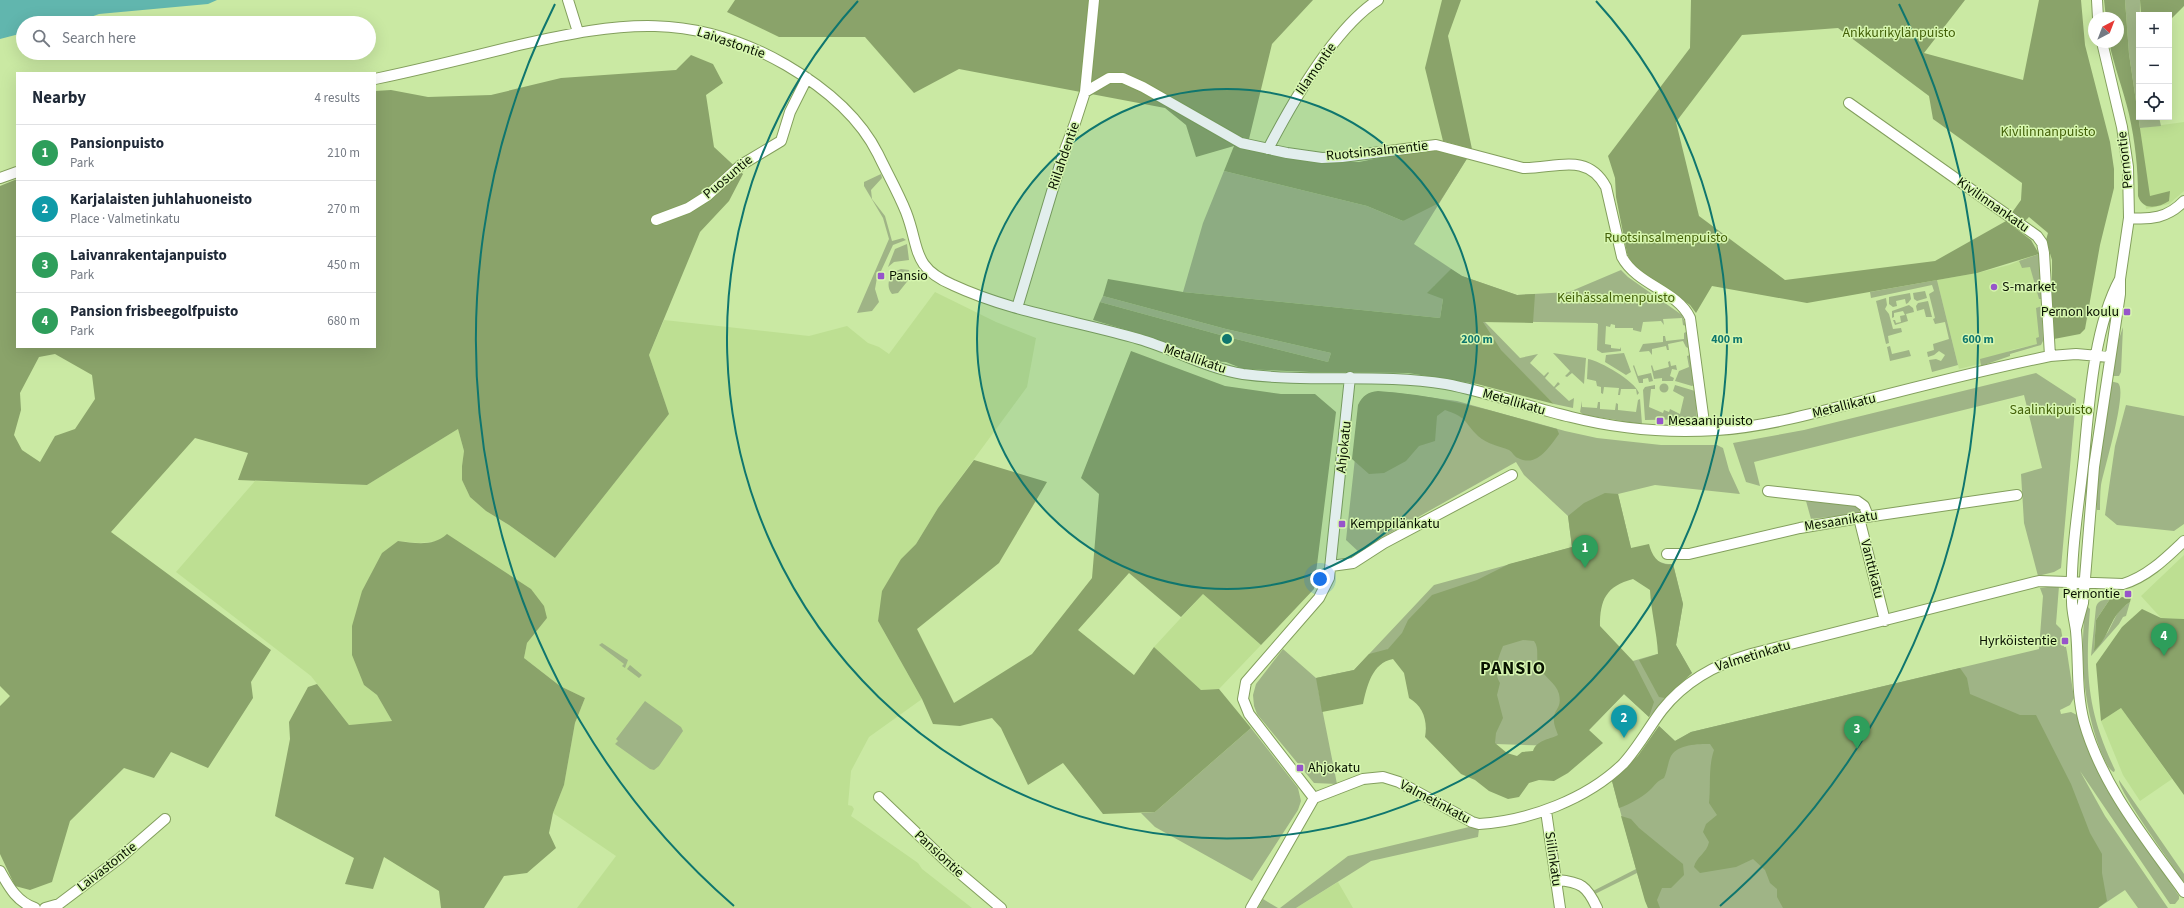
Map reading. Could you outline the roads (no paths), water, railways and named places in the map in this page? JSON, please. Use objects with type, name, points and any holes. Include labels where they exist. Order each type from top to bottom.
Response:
[{"type":"street","points":[[568,0],[578,32]]},
{"type":"street","name":"Riilahdentie","points":[[1017,308],[1063,155],[1076,123],[1085,92],[1094,0]]},
{"type":"street","name":"Iilamontie","points":[[1268,149],[1290,107],[1322,59],[1348,26],[1378,0]]},
{"type":"street","points":[[2097,0],[2098,12]]},
{"type":"street","name":"Laivastontie","points":[[376,79],[578,32],[620,26],[647,25],[699,31],[748,46],[776,59],[807,78],[838,103],[874,145],[905,210],[918,256],[927,270]]},
{"type":"street","name":"Pernontie","points":[[2076,632],[2083,603],[2094,474],[2120,294],[2120,279],[2129,218],[2129,185],[2126,150],[2103,48]]},
{"type":"street","name":"Puosuntie","points":[[656,220],[688,208],[707,196],[741,165],[781,141],[790,112],[807,78]]},
{"type":"street","name":"Ruotsinsalmentie","points":[[1085,92],[1109,78],[1123,78],[1143,87],[1241,143],[1322,158],[1342,158],[1436,145],[1523,168],[1536,169],[1567,164],[1588,168],[1602,179],[1606,187],[1622,257],[1625,264],[1637,276],[1677,302],[1688,313],[1692,326],[1705,430]]},
{"type":"street","name":"Kivilinnankatu","points":[[1849,103],[2037,236],[2042,243],[2044,253],[2050,356]]},
{"type":"street","points":[[0,178],[16,172]]},
{"type":"street","points":[[2129,218],[2144,219],[2161,217],[2171,212],[2184,201]]},
{"type":"street","name":"Metallikatu","points":[[927,270],[953,285],[990,301],[1146,341],[1185,357],[1239,373],[1266,376],[1407,379],[1447,384],[1573,418],[1651,430],[1705,430],[1756,426],[2050,356],[2076,354],[2110,357]]},
{"type":"street","name":"Pernontie","points":[[2120,279],[2114,290],[2097,356],[2077,513],[2072,581],[2072,611],[2076,632],[2076,666],[2081,706],[2096,755],[2108,780],[2137,826],[2184,892]]},
{"type":"street","name":"Ahjokatu","points":[[1314,798],[1249,714],[1245,706],[1243,694],[1250,676],[1325,589],[1331,566],[1350,377]]},
{"type":"street","points":[[1331,566],[1353,563],[1384,543],[1512,475]]},
{"type":"street","points":[[1768,491],[1857,501],[1864,506],[1863,517]]},
{"type":"street","name":"Mesaanikatu","points":[[1667,554],[1689,554],[1800,528],[1863,517],[2017,495]]},
{"type":"street","name":"Vanttikatu","points":[[1863,517],[1885,620]]},
{"type":"street","points":[[2072,581],[2111,584],[2132,581],[2148,572],[2184,541]]},
{"type":"street","name":"Valmetinkatu","points":[[1314,798],[1363,779],[1383,777],[1399,782],[1472,822],[1480,824],[1546,811],[1580,796],[1611,774],[1623,763],[1640,742],[1663,709],[1688,684],[1709,670],[1738,657],[2039,581],[2072,581]]},
{"type":"street","name":"Pansiontie","points":[[880,797],[943,859],[1001,908]]},
{"type":"street","points":[[1252,908],[1314,798]]},
{"type":"street","name":"Siilinkatu","points":[[1546,811],[1560,908]]},
{"type":"street","name":"Laivastontie","points":[[45,908],[59,904],[84,886],[165,820]]},
{"type":"street","points":[[0,871],[10,890],[19,900],[35,908]]},
{"type":"street","points":[[1557,880],[1579,884],[1589,892],[1597,908]]},
{"type":"water","points":[[0,0],[217,0],[208,4],[99,14],[93,16],[16,16],[16,35],[0,39]]},
{"type":"place","name":"Pansio","points":[[881,276]]},
{"type":"place","name":"S-market","points":[[1994,287]]},
{"type":"place","name":"Pernon koulu","points":[[2127,312]]},
{"type":"place","name":"Mesaanipuisto","points":[[1660,421]]},
{"type":"place","name":"Kemppilänkatu","points":[[1342,524]]},
{"type":"place","name":"Pansionpuisto","points":[[1585,568]]},
{"type":"place","name":"Pernontie","points":[[2128,594]]},
{"type":"place","name":"Hyrköistentie","points":[[2065,641]]},
{"type":"place","name":"Pansion frisbeegolfpuisto","points":[[2164,656]]},
{"type":"place","name":"Karjalaisten juhlahuoneisto","points":[[1624,738]]},
{"type":"place","name":"Laivanrakentajanpuisto","points":[[1857,749]]},
{"type":"place","name":"Ahjokatu","points":[[1300,768]]},
{"type":"district","name":"PANSIO","points":[[1513,668]]},
{"type":"park label","name":"Ankkurikylänpuisto","points":[[1899,33]]},
{"type":"park label","name":"Kivilinnanpuisto","points":[[2048,132]]},
{"type":"park label","name":"Ruotsinsalmenpuisto","points":[[1666,238]]},
{"type":"park label","name":"Keihässalmenpuisto","points":[[1616,298]]},
{"type":"park label","name":"Saalinkipuisto","points":[[2051,410]]}]
